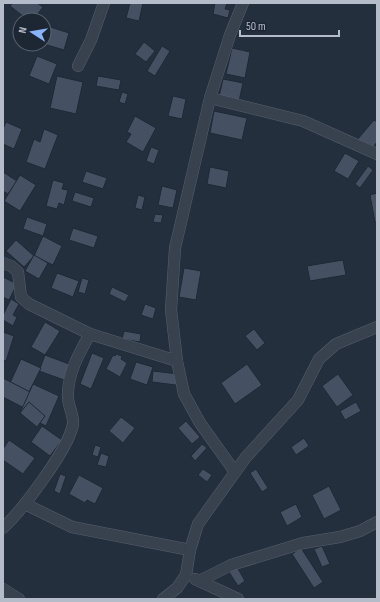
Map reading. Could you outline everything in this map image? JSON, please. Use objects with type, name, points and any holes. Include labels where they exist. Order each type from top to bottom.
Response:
[{"type":"street","points":[[78,66],[91,40],[104,3]]},
{"type":"street","points":[[235,472],[200,423],[184,394],[177,361],[171,310],[175,248],[210,98],[230,35],[243,3]]},
{"type":"street","points":[[210,98],[303,121],[377,154]]},
{"type":"street","points":[[3,263],[11,266],[18,272],[20,291],[24,301],[90,334],[177,361]]},
{"type":"street","points":[[163,599],[177,588],[186,575],[190,550],[198,524],[246,457],[298,400],[319,359],[336,344],[377,326]]},
{"type":"street","points":[[3,528],[25,504],[67,443],[73,423],[68,397],[69,384],[78,355],[90,334]]},
{"type":"street","points":[[25,504],[72,527],[190,550]]},
{"type":"street","points":[[199,581],[231,565],[303,543],[340,537],[360,531],[377,522]]},
{"type":"street","points":[[186,575],[238,599]]},
{"type":"street","points":[[3,589],[18,599]]},
{"type":"building","points":[[13,3],[37,3],[43,7],[39,12],[18,12],[10,6]]},
{"type":"building","points":[[130,3],[143,3],[139,21],[126,18]]},
{"type":"building","points":[[215,3],[227,3],[225,9],[230,10],[228,18],[213,14]]},
{"type":"building","points":[[52,28],[69,33],[64,50],[52,46]]},
{"type":"building","points":[[144,42],[155,51],[146,62],[135,54]]},
{"type":"building","points":[[162,46],[170,51],[155,76],[147,71]]},
{"type":"building","points":[[232,48],[250,52],[245,78],[226,74]]},
{"type":"building","points":[[37,56],[57,64],[49,84],[29,76]]},
{"type":"building","points":[[57,76],[83,82],[76,114],[50,108]]},
{"type":"building","points":[[98,76],[121,80],[119,90],[96,86]]},
{"type":"building","points":[[223,79],[243,83],[239,101],[219,97]]},
{"type":"building","points":[[122,92],[128,94],[125,104],[119,102]]},
{"type":"building","points":[[173,96],[186,99],[182,119],[168,116]]},
{"type":"building","points":[[214,111],[247,118],[242,140],[210,133]]},
{"type":"building","points":[[135,116],[156,128],[143,152],[126,142],[131,134],[127,132]]},
{"type":"building","points":[[374,120],[377,122],[377,142],[373,147],[368,144],[366,147],[357,140]]},
{"type":"building","points":[[6,122],[22,129],[14,149],[3,144],[3,129]]},
{"type":"building","points":[[44,129],[58,135],[45,169],[26,162],[34,139],[40,142]]},
{"type":"building","points":[[151,147],[159,150],[154,164],[146,161]]},
{"type":"building","points":[[345,153],[359,161],[348,179],[334,171]]},
{"type":"building","points":[[368,166],[373,170],[360,188],[355,184]]},
{"type":"building","points":[[210,167],[229,171],[226,188],[207,184]]},
{"type":"building","points":[[86,171],[107,178],[103,189],[82,182]]},
{"type":"building","points":[[3,172],[17,181],[8,194],[3,191]]},
{"type":"building","points":[[20,175],[36,185],[20,211],[4,201]]},
{"type":"building","points":[[53,180],[64,183],[62,189],[68,190],[64,205],[59,203],[57,209],[46,206]]},
{"type":"building","points":[[162,186],[177,190],[173,208],[158,205]]},
{"type":"building","points":[[75,192],[94,198],[91,207],[72,201]]},
{"type":"building","points":[[377,193],[377,222],[375,222],[370,195]]},
{"type":"building","points":[[138,195],[145,197],[142,210],[135,208]]},
{"type":"building","points":[[155,214],[163,215],[161,223],[153,222]]},
{"type":"building","points":[[27,217],[47,224],[43,236],[23,229]]},
{"type":"building","points":[[73,228],[98,236],[94,248],[69,240]]},
{"type":"building","points":[[43,236],[62,246],[53,265],[34,256]]},
{"type":"building","points":[[16,240],[34,256],[24,267],[6,251]]},
{"type":"building","points":[[34,255],[48,263],[39,279],[25,271]]},
{"type":"building","points":[[343,260],[346,275],[310,281],[307,266]]},
{"type":"building","points":[[184,268],[201,271],[196,300],[179,297]]},
{"type":"building","points":[[57,273],[79,281],[73,297],[51,288]]},
{"type":"building","points":[[3,277],[17,284],[9,300],[3,297]]},
{"type":"building","points":[[82,278],[89,280],[85,294],[78,292]]},
{"type":"building","points":[[112,287],[129,295],[125,302],[109,294]]},
{"type":"building","points":[[11,299],[19,304],[13,315],[17,317],[13,326],[3,320],[3,315]]},
{"type":"building","points":[[145,304],[156,308],[153,319],[141,315]]},
{"type":"building","points":[[45,322],[60,331],[45,355],[31,347]]},
{"type":"building","points":[[254,329],[265,343],[257,350],[245,336]]},
{"type":"building","points":[[124,331],[141,334],[140,342],[122,339]]},
{"type":"building","points":[[3,332],[14,336],[6,361],[3,360]]},
{"type":"building","points":[[92,353],[104,358],[91,389],[80,384]]},
{"type":"building","points":[[116,354],[122,356],[121,359],[127,363],[120,377],[106,369],[113,355],[115,356]]},
{"type":"building","points":[[45,355],[69,364],[64,380],[39,371]]},
{"type":"building","points":[[21,359],[41,368],[29,392],[10,383]]},
{"type":"building","points":[[136,362],[153,367],[147,385],[130,379]]},
{"type":"building","points":[[247,364],[262,385],[235,404],[221,383]]},
{"type":"building","points":[[153,371],[178,374],[176,385],[152,382]]},
{"type":"building","points":[[338,374],[353,395],[337,407],[322,386]]},
{"type":"building","points":[[3,378],[32,393],[24,408],[3,397]]},
{"type":"building","points":[[33,384],[59,396],[46,426],[20,413]]},
{"type":"building","points":[[29,402],[45,416],[37,427],[20,413]]},
{"type":"building","points":[[356,402],[361,411],[345,420],[340,411]]},
{"type":"building","points":[[121,417],[135,428],[123,443],[109,431]]},
{"type":"building","points":[[186,421],[200,437],[192,444],[178,428]]},
{"type":"building","points":[[42,426],[62,440],[50,456],[31,442]]},
{"type":"building","points":[[304,438],[309,446],[296,455],[291,447]]},
{"type":"building","points":[[9,440],[35,458],[23,474],[3,460],[3,449]]},
{"type":"building","points":[[202,444],[207,448],[195,461],[191,456]]},
{"type":"building","points":[[95,445],[101,447],[98,457],[92,455]]},
{"type":"building","points":[[101,453],[109,456],[106,467],[97,465]]},
{"type":"building","points":[[203,469],[212,475],[207,482],[198,475]]},
{"type":"building","points":[[256,469],[268,488],[262,492],[250,473]]},
{"type":"building","points":[[60,474],[66,476],[60,494],[54,491]]},
{"type":"building","points":[[79,475],[103,488],[95,504],[87,500],[85,503],[69,494]]},
{"type":"building","points":[[329,486],[341,510],[324,519],[312,495]]},
{"type":"building","points":[[296,504],[302,517],[287,526],[280,512]]},
{"type":"building","points":[[322,546],[330,564],[322,567],[314,549]]},
{"type":"building","points":[[301,548],[323,582],[314,588],[292,554]]},
{"type":"building","points":[[237,567],[245,581],[238,586],[229,572]]}]
